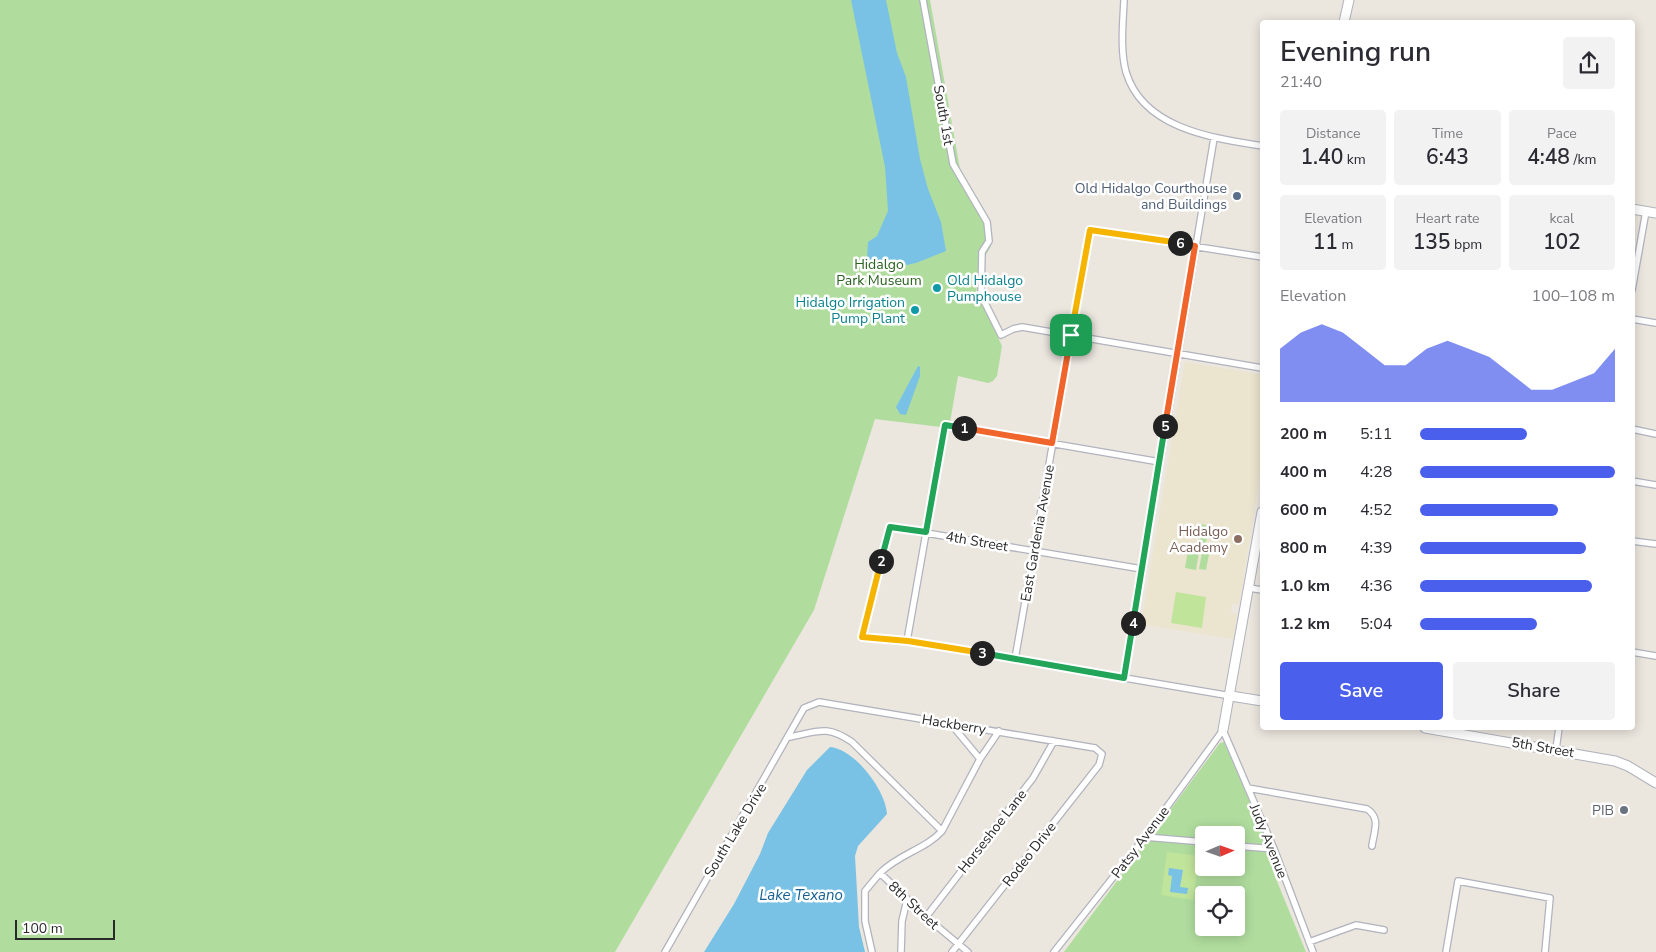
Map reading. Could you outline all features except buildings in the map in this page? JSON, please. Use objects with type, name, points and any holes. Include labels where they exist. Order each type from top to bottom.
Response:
[{"type":"street","name":"South 1st","points":[[923,0],[953,164],[987,222],[989,241],[982,252],[980,295],[1001,335],[1019,327],[1071,335]]},
{"type":"street","points":[[1124,0],[1123,55],[1126,73],[1135,91],[1160,116],[1177,125],[1214,138],[1260,146]]},
{"type":"street","points":[[1344,20],[1349,0]]},
{"type":"street","points":[[1124,678],[1214,138]]},
{"type":"street","points":[[1635,209],[1656,213]]},
{"type":"street","points":[[1635,273],[1646,211]]},
{"type":"street","name":"East Gardenia Avenue","points":[[1015,659],[1090,230],[1195,246]]},
{"type":"street","points":[[1195,246],[1260,257]]},
{"type":"street","points":[[1635,320],[1656,323]]},
{"type":"street","points":[[1071,335],[1260,368]]},
{"type":"street","points":[[1160,462],[945,425],[908,641],[1260,701]]},
{"type":"street","points":[[1635,430],[1656,434]]},
{"type":"street","points":[[1635,482],[1656,485]]},
{"type":"street","points":[[1223,730],[1231,696],[1260,524]]},
{"type":"street","name":"4th Street","points":[[908,641],[862,637],[890,527],[1142,570]]},
{"type":"street","points":[[1635,541],[1656,544]]},
{"type":"street","points":[[1249,588],[1260,590]]},
{"type":"street","points":[[1635,652],[1656,656]]},
{"type":"street","name":"Hackberry","points":[[804,708],[819,702],[1095,748],[1102,754]]},
{"type":"street","name":"South Lake Drive","points":[[665,952],[718,857],[790,737],[804,708]]},
{"type":"street","points":[[951,724],[980,759]]},
{"type":"street","name":"Judy Avenue","points":[[1223,730],[1274,849],[1313,952]]},
{"type":"street","name":"Patsy Avenue","points":[[1054,952],[1145,837],[1223,730]]},
{"type":"street","name":"5th Street","points":[[1453,730],[1615,761],[1656,782]]},
{"type":"street","points":[[1556,749],[1559,730]]},
{"type":"street","points":[[790,737],[820,731],[836,731],[852,742],[942,831]]},
{"type":"street","points":[[880,873],[904,854],[934,840],[942,831],[980,759],[999,731]]},
{"type":"street","name":"Horseshoe Lane","points":[[926,917],[1032,778],[1054,741]]},
{"type":"street","name":"Rodeo Drive","points":[[952,952],[1099,765],[1102,754]]},
{"type":"street","points":[[1248,788],[1367,809],[1372,812],[1376,819],[1372,846]]},
{"type":"street","points":[[1145,837],[1195,841]]},
{"type":"street","points":[[1245,847],[1274,849]]},
{"type":"street","name":"8th Street","points":[[872,952],[865,921],[865,891],[880,873],[907,900],[968,952]]},
{"type":"street","points":[[1446,952],[1458,881],[1550,898],[1544,952]]},
{"type":"street","points":[[901,952],[902,921],[907,900]]},
{"type":"street","points":[[1309,942],[1356,925],[1384,930]]},
{"type":"shaded area","points":[[1185,362],[1260,375],[1260,474],[1239,604],[1232,603],[1231,613],[1237,614],[1233,639],[1141,624]]},
{"type":"green space","name":"Hidalgo Park Museum","points":[[0,0],[930,0],[960,169],[986,213],[990,225],[991,246],[984,258],[979,259],[976,296],[980,300],[1002,346],[997,376],[988,383],[958,376],[949,428],[875,419],[814,610],[615,952],[0,952]]},
{"type":"green space","points":[[1201,524],[1210,526],[1205,546],[1201,546],[1196,532]]},
{"type":"green space","points":[[1188,550],[1199,552],[1196,570],[1185,568]]},
{"type":"green space","points":[[1202,553],[1209,554],[1206,570],[1199,569]]},
{"type":"green space","points":[[1176,592],[1206,597],[1202,628],[1171,623]]},
{"type":"green space","points":[[1224,742],[1262,831],[1274,874],[1306,952],[1064,952],[1220,743]]},
{"type":"green space","points":[[1167,852],[1195,856],[1196,876],[1193,900],[1161,895]]},
{"type":"water","points":[[851,0],[886,0],[897,53],[906,77],[920,159],[928,189],[941,222],[946,251],[916,263],[883,270],[867,259],[868,242],[877,236],[888,211],[885,167]]},
{"type":"water","points":[[918,366],[920,367],[920,376],[906,415],[900,414],[896,407]]},
{"type":"water","name":"Lake Texano","points":[[830,747],[849,755],[868,773],[881,794],[887,814],[858,846],[855,856],[859,927],[865,952],[704,952],[734,904],[760,854],[768,833],[807,770]]},
{"type":"water","points":[[1169,868],[1183,870],[1180,887],[1188,888],[1187,894],[1170,892],[1172,876],[1168,875]]},
{"type":"place","name":"Old Hidalgo Courthouse and Buildings","points":[[1237,196]]},
{"type":"place","name":"Old Hidalgo Pumphouse","points":[[937,288]]},
{"type":"place","name":"Hidalgo Irrigation Pump Plant","points":[[915,310]]},
{"type":"place","name":"Hidalgo Academy","points":[[1238,539]]},
{"type":"place","name":"PIB","points":[[1624,810]]},
{"type":"route","points":[[1090,230],[1195,246],[1124,678],[908,641],[862,637],[890,527],[926,532],[945,425],[1052,443],[1071,335],[1090,230]]}]
